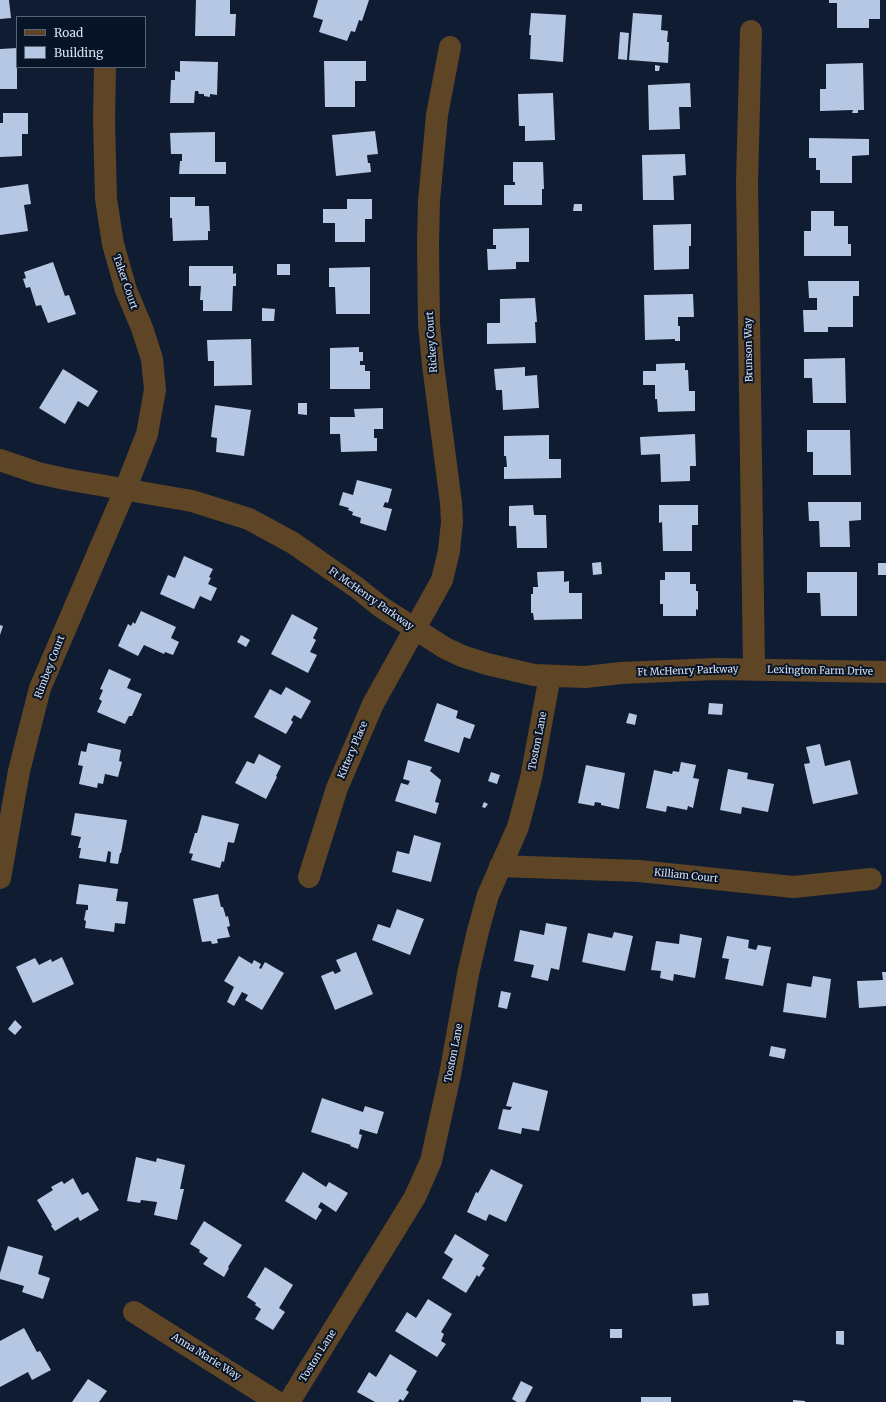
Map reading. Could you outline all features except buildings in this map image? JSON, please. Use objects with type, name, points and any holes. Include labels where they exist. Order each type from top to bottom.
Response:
[{"type":"street","name":"Brunson Way","points":[[751,31],[747,182],[754,670]]},
{"type":"street","name":"Rickey Court","points":[[415,630],[442,580],[449,551],[452,522],[451,502],[429,324],[428,244],[429,201],[437,115],[450,47]]},
{"type":"street","name":"Taker Court","points":[[105,68],[104,120],[106,199],[113,244],[126,290],[142,328],[152,359],[155,390],[147,434],[125,490]]},
{"type":"street","name":"Ft McHenry Parkway","points":[[0,460],[38,473],[65,479],[192,501],[249,519],[293,543],[415,630],[445,648],[462,656],[487,664],[534,675],[585,677],[629,673],[754,670]]},
{"type":"street","name":"Rimbey Court","points":[[0,878],[19,771],[40,688],[125,490]]},
{"type":"street","name":"Kittery Place","points":[[309,877],[337,788],[373,704],[415,630]]},
{"type":"street","name":"Lexington Farm Drive","points":[[754,670],[886,672]]},
{"type":"street","name":"Toston Lane","points":[[289,1402],[416,1198],[431,1161],[450,1075],[468,974],[478,931],[488,895],[518,827],[531,778],[550,676]]},
{"type":"street","name":"Killiam Court","points":[[500,866],[639,871],[793,887],[871,879]]},
{"type":"street","name":"Anna Marie Way","points":[[134,1312],[277,1402]]}]
